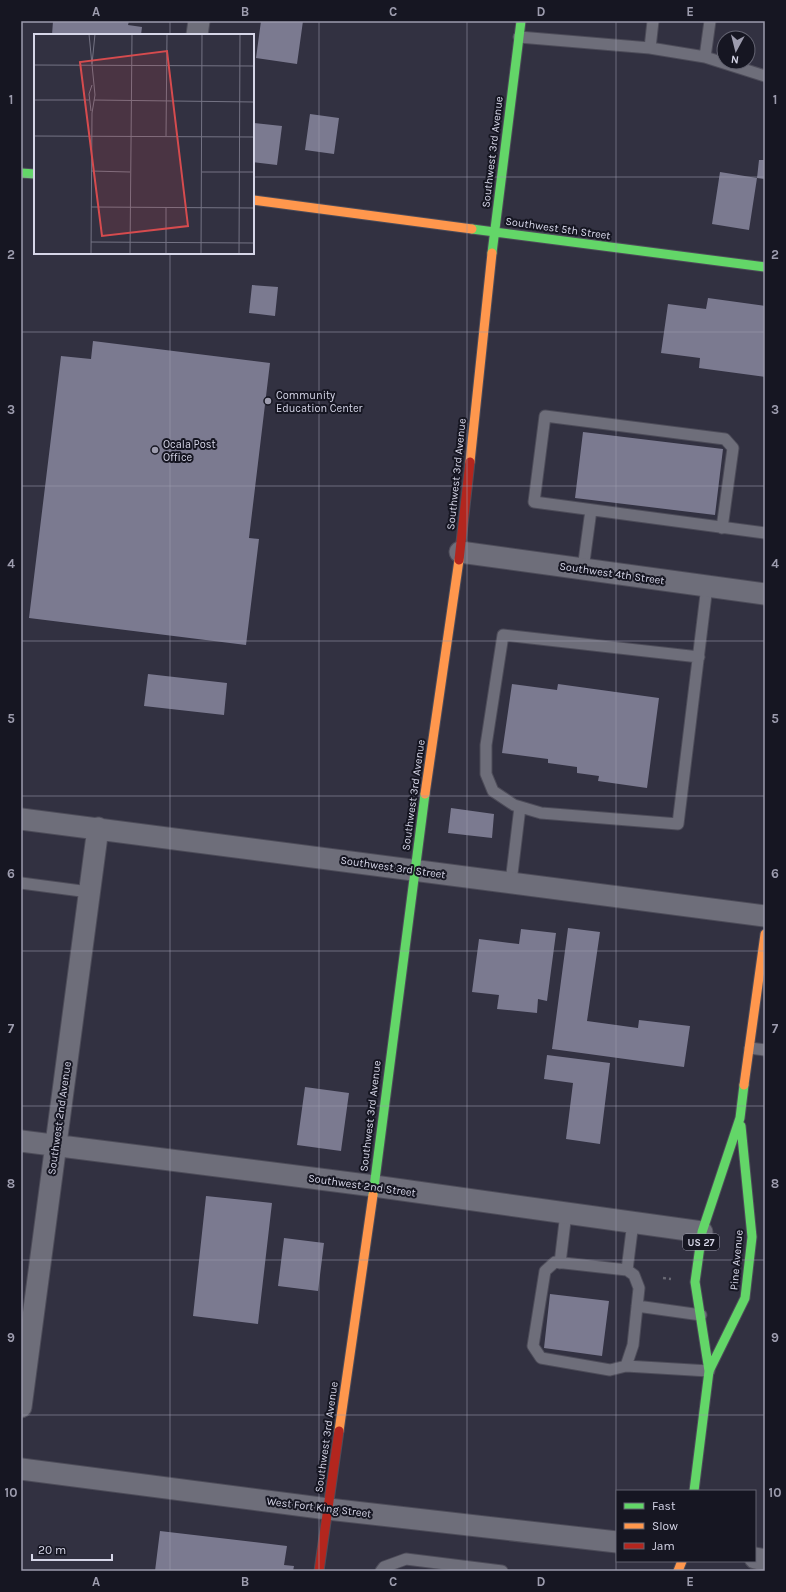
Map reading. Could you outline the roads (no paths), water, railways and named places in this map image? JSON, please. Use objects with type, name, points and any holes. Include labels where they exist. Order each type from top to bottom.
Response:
[{"type":"main road","name":"Southwest 3rd Avenue","points":[[319,1571],[374,1186],[414,870],[460,552],[494,232],[521,21]]},
{"type":"main road","points":[[21,173],[34,174]]},
{"type":"main road","name":"Southwest 5th Street","points":[[254,200],[765,267]]},
{"type":"main road","name":"Pine Avenue","points":[[694,1490],[709,1371],[696,1282],[702,1232],[740,1118],[765,934]]},
{"type":"main road","name":"Pine Avenue","points":[[709,1371],[745,1298],[759,1238],[740,1118]]},
{"type":"street","points":[[197,34],[199,21]]},
{"type":"street","name":"Southwest 4th Street","points":[[460,552],[765,594]]},
{"type":"street","name":"Southwest 3rd Street","points":[[21,819],[765,916]]},
{"type":"street","name":"Southwest 2nd Avenue","points":[[21,1407],[98,828]]},
{"type":"street","name":"Southwest 2nd Street","points":[[21,1141],[374,1186],[702,1232]]},
{"type":"street","name":"West Fort King Street","points":[[21,1469],[328,1509],[616,1542]]},
{"type":"lane","points":[[650,48],[653,21]]},
{"type":"lane","points":[[705,57],[710,21]]},
{"type":"lane","points":[[519,37],[650,48],[705,57],[765,76]]},
{"type":"lane","points":[[722,528],[733,448],[725,439],[545,416],[534,502],[722,528],[765,533]]},
{"type":"lane","points":[[583,569],[591,510]]},
{"type":"lane","points":[[699,657],[503,635],[486,746],[486,774],[493,791],[514,805],[541,813],[678,824],[708,586]]},
{"type":"lane","points":[[511,882],[520,807]]},
{"type":"lane","points":[[21,883],[89,892]]},
{"type":"lane","points":[[750,1048],[765,1050]]},
{"type":"lane","points":[[560,1263],[566,1213]]},
{"type":"lane","points":[[627,1270],[633,1222]]},
{"type":"lane","points":[[626,1366],[633,1346],[639,1288],[634,1275],[627,1270],[554,1262],[545,1271],[533,1346],[541,1358],[610,1370],[626,1366],[709,1371]]},
{"type":"lane","points":[[637,1306],[701,1315]]},
{"type":"lane","points":[[381,1571],[384,1567],[406,1559],[502,1571]]},
{"type":"place","name":"Community Education Center","points":[[268,401]]},
{"type":"place","name":"Ocala Post Office","points":[[155,450]]}]
